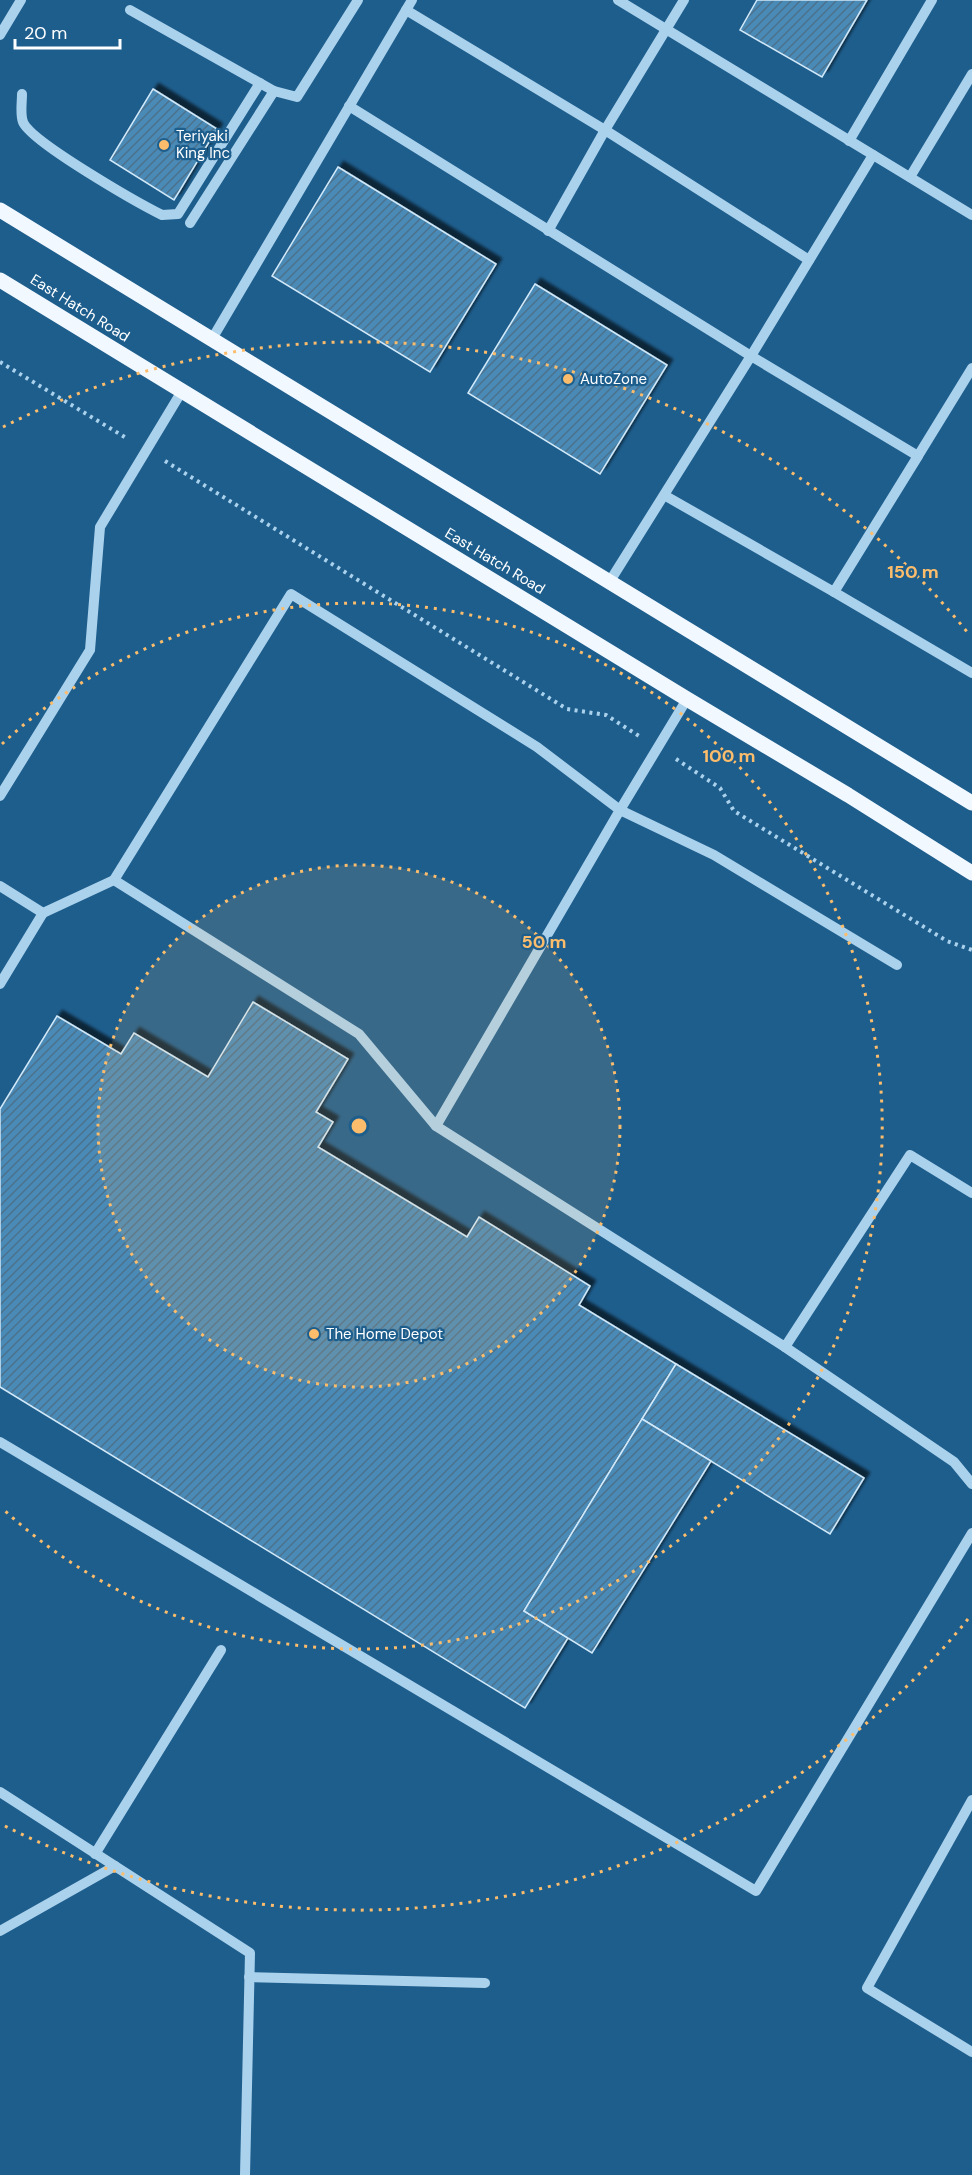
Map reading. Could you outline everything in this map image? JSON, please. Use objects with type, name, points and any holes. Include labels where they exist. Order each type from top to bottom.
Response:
[{"type":"main road","points":[[0,210],[972,803]]},
{"type":"main road","name":"East Hatch Road","points":[[0,280],[848,795],[972,873]]},
{"type":"lane","points":[[0,35],[21,0]]},
{"type":"lane","points":[[130,10],[274,91],[297,97],[358,0]]},
{"type":"lane","points":[[212,339],[412,0]]},
{"type":"lane","points":[[618,0],[972,215]]},
{"type":"lane","points":[[548,231],[605,130],[684,0]]},
{"type":"lane","points":[[849,141],[932,0]]},
{"type":"lane","points":[[406,10],[605,130],[809,260]]},
{"type":"lane","points":[[910,177],[972,74]]},
{"type":"lane","points":[[22,94],[23,123],[45,145],[162,215],[178,214],[260,83]]},
{"type":"lane","points":[[190,223],[274,91]]},
{"type":"lane","points":[[349,106],[751,356],[918,456]]},
{"type":"lane","points":[[610,581],[873,155]]},
{"type":"lane","points":[[834,592],[972,368]]},
{"type":"lane","points":[[0,796],[90,650],[100,527],[182,391]]},
{"type":"lane","points":[[664,495],[972,673]]},
{"type":"lane","points":[[0,984],[43,913],[114,880],[291,594],[537,747],[620,810],[714,855],[897,965]]},
{"type":"lane","points":[[436,1126],[687,699]]},
{"type":"lane","points":[[114,880],[359,1034],[436,1126],[784,1347],[954,1462],[972,1484]]},
{"type":"lane","points":[[0,886],[43,913]]},
{"type":"lane","points":[[784,1347],[910,1155],[972,1193]]},
{"type":"lane","points":[[0,1442],[756,1891],[972,1533]]},
{"type":"lane","points":[[95,1854],[221,1650]]},
{"type":"lane","points":[[0,1792],[250,1953],[245,2175]]},
{"type":"lane","points":[[972,1800],[867,1988],[972,2052]]},
{"type":"lane","points":[[0,1931],[115,1866]]},
{"type":"lane","points":[[249,1977],[485,1983]]},
{"type":"path","points":[[0,362],[147,449],[567,708],[606,715],[712,782],[720,788],[734,811],[947,941],[972,950]]},
{"type":"building","points":[[757,0],[867,0],[822,77],[740,30]]},
{"type":"building","name":"Teriyaki King Inc","points":[[153,89],[217,129],[174,200],[110,160]]},
{"type":"building","points":[[338,167],[496,264],[430,372],[272,276]]},
{"type":"building","name":"AutoZone","points":[[535,284],[667,365],[600,474],[468,393]]},
{"type":"building","name":"The Home Depot","points":[[253,1002],[348,1059],[316,1112],[333,1122],[318,1147],[467,1237],[479,1217],[590,1286],[579,1305],[676,1364],[524,1611],[568,1638],[525,1708],[0,1387],[0,1109],[57,1016],[121,1054],[134,1033],[208,1077]]},
{"type":"building","points":[[676,1364],[864,1478],[830,1534],[642,1419]]},
{"type":"building","points":[[642,1419],[711,1461],[592,1653],[524,1611]]},
{"type":"place","name":"Teriyaki King Inc","points":[[164,145]]},
{"type":"place","name":"AutoZone","points":[[568,379]]},
{"type":"place","name":"The Home Depot","points":[[314,1334]]}]
